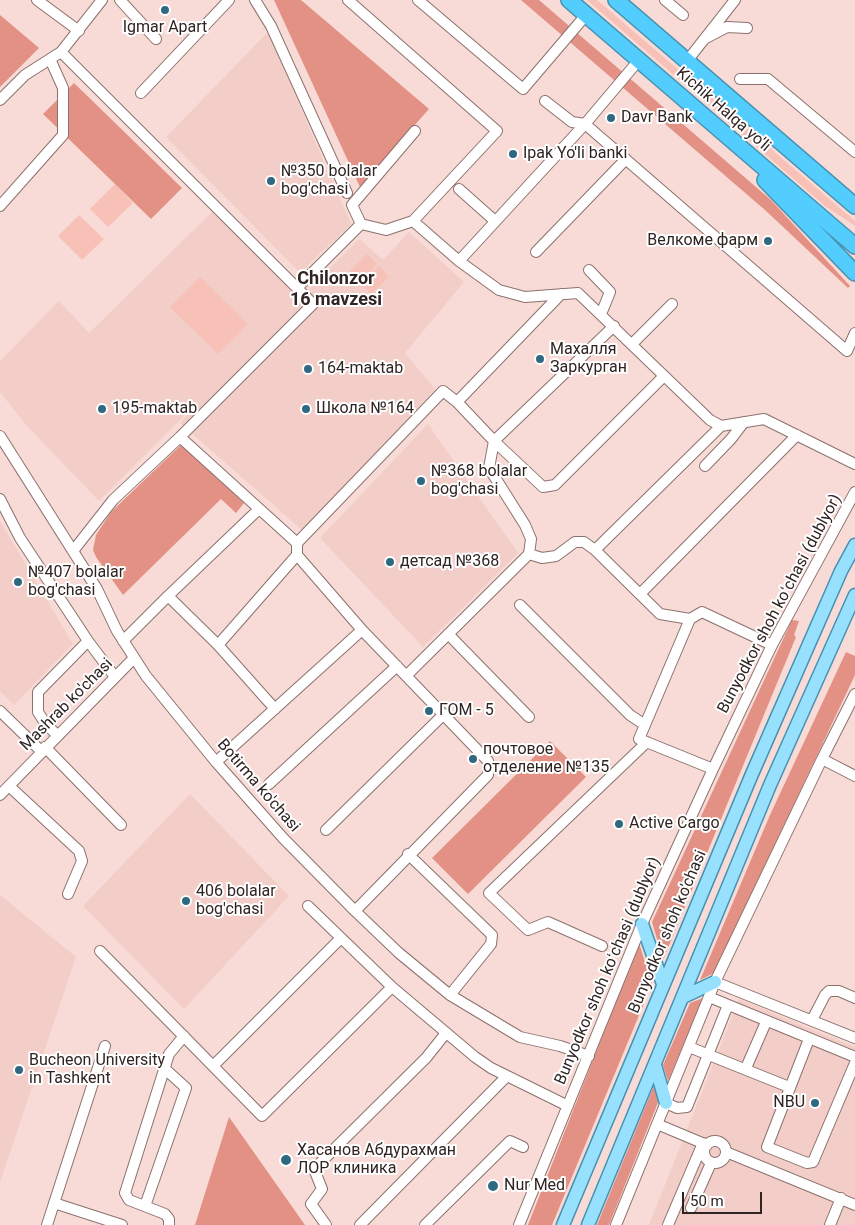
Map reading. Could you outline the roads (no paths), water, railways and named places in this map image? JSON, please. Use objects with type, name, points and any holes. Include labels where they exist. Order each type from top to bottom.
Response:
[{"type":"highway","name":"Kichik Halqa yo'li","points":[[569,0],[855,246]]},
{"type":"highway","name":"Kichik Halqa yo'li","points":[[616,0],[855,206]]},
{"type":"highway","points":[[700,113],[855,273]]},
{"type":"highway","points":[[812,210],[855,233]]},
{"type":"main road","name":"Bunyodkor shoh ko'chasi","points":[[563,1225],[663,984],[837,579],[855,545]]},
{"type":"main road","points":[[588,1225],[770,785],[855,595]]},
{"type":"main road","points":[[642,924],[663,984]]},
{"type":"main road","points":[[683,997],[715,982]]},
{"type":"main road","points":[[655,1065],[666,1103]]},
{"type":"street","points":[[37,0],[79,31]]},
{"type":"street","points":[[0,100],[25,74],[62,52],[102,0]]},
{"type":"street","points":[[120,0],[156,39]]},
{"type":"street","points":[[141,93],[229,0]]},
{"type":"street","points":[[255,0],[271,26],[347,193]]},
{"type":"street","points":[[348,0],[497,130],[412,220],[386,230],[361,224]]},
{"type":"street","points":[[418,0],[523,89],[586,15]]},
{"type":"street","points":[[665,0],[683,15]]},
{"type":"street","points":[[687,61],[736,0]]},
{"type":"street","points":[[704,39],[727,27],[747,28]]},
{"type":"street","points":[[62,52],[313,304],[180,437],[113,500],[73,552]]},
{"type":"street","points":[[0,206],[63,135],[63,88],[50,60]]},
{"type":"street","points":[[459,261],[585,124],[639,60]]},
{"type":"street","points":[[740,79],[768,79],[855,152]]},
{"type":"street","points":[[545,101],[572,122],[585,124],[847,351],[855,333]]},
{"type":"street","points":[[361,224],[352,205],[415,130]]},
{"type":"street","points":[[536,252],[626,159]]},
{"type":"street","points":[[459,189],[496,221]]},
{"type":"street","points":[[412,220],[459,261],[499,290],[525,298],[578,293],[710,420],[721,426]]},
{"type":"street","points":[[298,287],[361,224]]},
{"type":"street","points":[[589,270],[610,292],[601,314]]},
{"type":"street","points":[[458,402],[561,294]]},
{"type":"street","points":[[632,344],[672,304]]},
{"type":"street","points":[[407,675],[529,554],[531,539],[489,468],[494,441],[614,326]]},
{"type":"street","points":[[355,911],[408,854],[488,775],[488,761],[362,630],[297,555],[297,543],[444,391],[458,402],[494,441],[543,487],[555,485],[664,376]]},
{"type":"street","points":[[595,550],[721,426],[764,419],[855,464]]},
{"type":"street","points":[[705,466],[744,422]]},
{"type":"street","points":[[640,594],[797,435]]},
{"type":"street","name":"Botirma ko'chasi","points":[[0,436],[96,589],[123,641],[157,691],[283,838],[399,953],[450,995],[520,1037],[560,1046],[589,1056]]},
{"type":"street","points":[[180,437],[297,543]]},
{"type":"street","name":"Bunyodkor shoh koʻchasi (dublyor)","points":[[519,1225],[642,924],[713,769],[772,645],[855,492]]},
{"type":"street","points":[[0,499],[20,538],[88,641],[116,677]]},
{"type":"street","points":[[123,641],[259,509]]},
{"type":"street","points":[[529,554],[542,558],[556,556],[575,542],[584,542],[595,550],[660,614],[690,619]]},
{"type":"street","points":[[218,645],[297,555]]},
{"type":"street","points":[[168,596],[218,645],[275,709]]},
{"type":"street","points":[[520,605],[630,715],[645,726]]},
{"type":"street","points":[[713,769],[639,739],[690,619],[702,612],[772,645]]},
{"type":"street","points":[[216,762],[362,630]]},
{"type":"street","points":[[448,634],[529,717]]},
{"type":"street","points":[[57,735],[45,723],[38,712],[38,692],[88,641]]},
{"type":"street","name":"Mashrab ko'chasi","points":[[0,795],[134,658]]},
{"type":"street","points":[[269,784],[397,666]]},
{"type":"street","points":[[616,1225],[715,982],[855,694]]},
{"type":"street","points":[[0,711],[44,749],[121,825]]},
{"type":"street","points":[[326,830],[444,714]]},
{"type":"street","points":[[602,946],[548,922],[528,930],[489,893],[647,742]]},
{"type":"street","points":[[822,759],[855,776]]},
{"type":"street","points":[[9,786],[79,851],[82,861],[68,894]]},
{"type":"street","points":[[408,854],[492,935],[492,944],[450,995]]},
{"type":"street","points":[[308,906],[340,939],[392,987],[490,1068],[568,1106]]},
{"type":"street","points":[[213,1066],[340,939]]},
{"type":"street","points":[[100,951],[262,1116],[392,987]]},
{"type":"street","points":[[715,982],[855,1038]]},
{"type":"street","points":[[812,1020],[825,995],[830,991],[839,991],[855,998]]},
{"type":"street","points":[[709,997],[855,1057]]},
{"type":"street","points":[[666,1103],[677,1108],[687,1107],[728,1006]]},
{"type":"street","points":[[746,1068],[766,1022]]},
{"type":"street","points":[[326,1225],[311,1204],[322,1189],[314,1169],[426,1058],[446,1033]]},
{"type":"street","points":[[169,1225],[169,1219],[165,1214],[128,1200],[125,1190],[169,1054],[184,1036]]},
{"type":"street","points":[[809,1039],[767,1147],[807,1163],[813,1162],[855,1064]]},
{"type":"street","points":[[47,1225],[104,1046]]},
{"type":"street","points":[[689,1047],[746,1068],[789,1087]]},
{"type":"street","points":[[145,1206],[186,1088],[164,1068]]},
{"type":"street","points":[[360,1225],[507,1076]]},
{"type":"street","points":[[657,1124],[705,1144],[718,1142],[723,1145],[726,1152],[723,1160],[711,1163]]},
{"type":"street","points":[[425,1225],[510,1141],[523,1147]]},
{"type":"street","points":[[705,1144],[704,1156],[711,1163]]},
{"type":"street","points":[[668,1225],[705,1144]]},
{"type":"street","points":[[726,1152],[855,1205]]},
{"type":"street","points":[[691,1208],[711,1163]]},
{"type":"street","points":[[830,1225],[841,1198]]},
{"type":"street","points":[[54,1203],[122,1225]]},
{"type":"place","name":"Igmar Apart","points":[[165,10]]},
{"type":"place","name":"Davr Bank","points":[[611,118]]},
{"type":"place","name":"Ipak Yo'li banki","points":[[513,154]]},
{"type":"place","name":"№350 bolalar bog'chasi","points":[[271,181]]},
{"type":"place","name":"Велкоме фарм","points":[[768,241]]},
{"type":"place","name":"Махалля Заркурган","points":[[540,359]]},
{"type":"place","name":"164-maktab","points":[[308,369]]},
{"type":"place","name":"195-maktab","points":[[102,409]]},
{"type":"place","name":"Школа №164","points":[[306,409]]},
{"type":"place","name":"№368 bolalar bog'chasi","points":[[421,481]]},
{"type":"place","name":"детсад №368","points":[[390,562]]},
{"type":"place","name":"№407 bolalar bog'chasi","points":[[18,582]]},
{"type":"place","name":"ГОМ - 5","points":[[429,711]]},
{"type":"place","name":"почтовое отделение №135","points":[[473,759]]},
{"type":"place","name":"Active Cargo","points":[[619,824]]},
{"type":"place","name":"406 bolalar bog'chasi","points":[[186,901]]},
{"type":"place","name":"Bucheon University in Tashkent","points":[[19,1070]]},
{"type":"place","name":"NBU","points":[[815,1103]]},
{"type":"place","name":"Хасанов Абдурахман ЛОР клиника","points":[[286,1160]]},
{"type":"place","name":"Nur Med","points":[[493,1186]]},
{"type":"district","name":"Chilonzor 16 mavzesi","points":[[336,289]]}]
